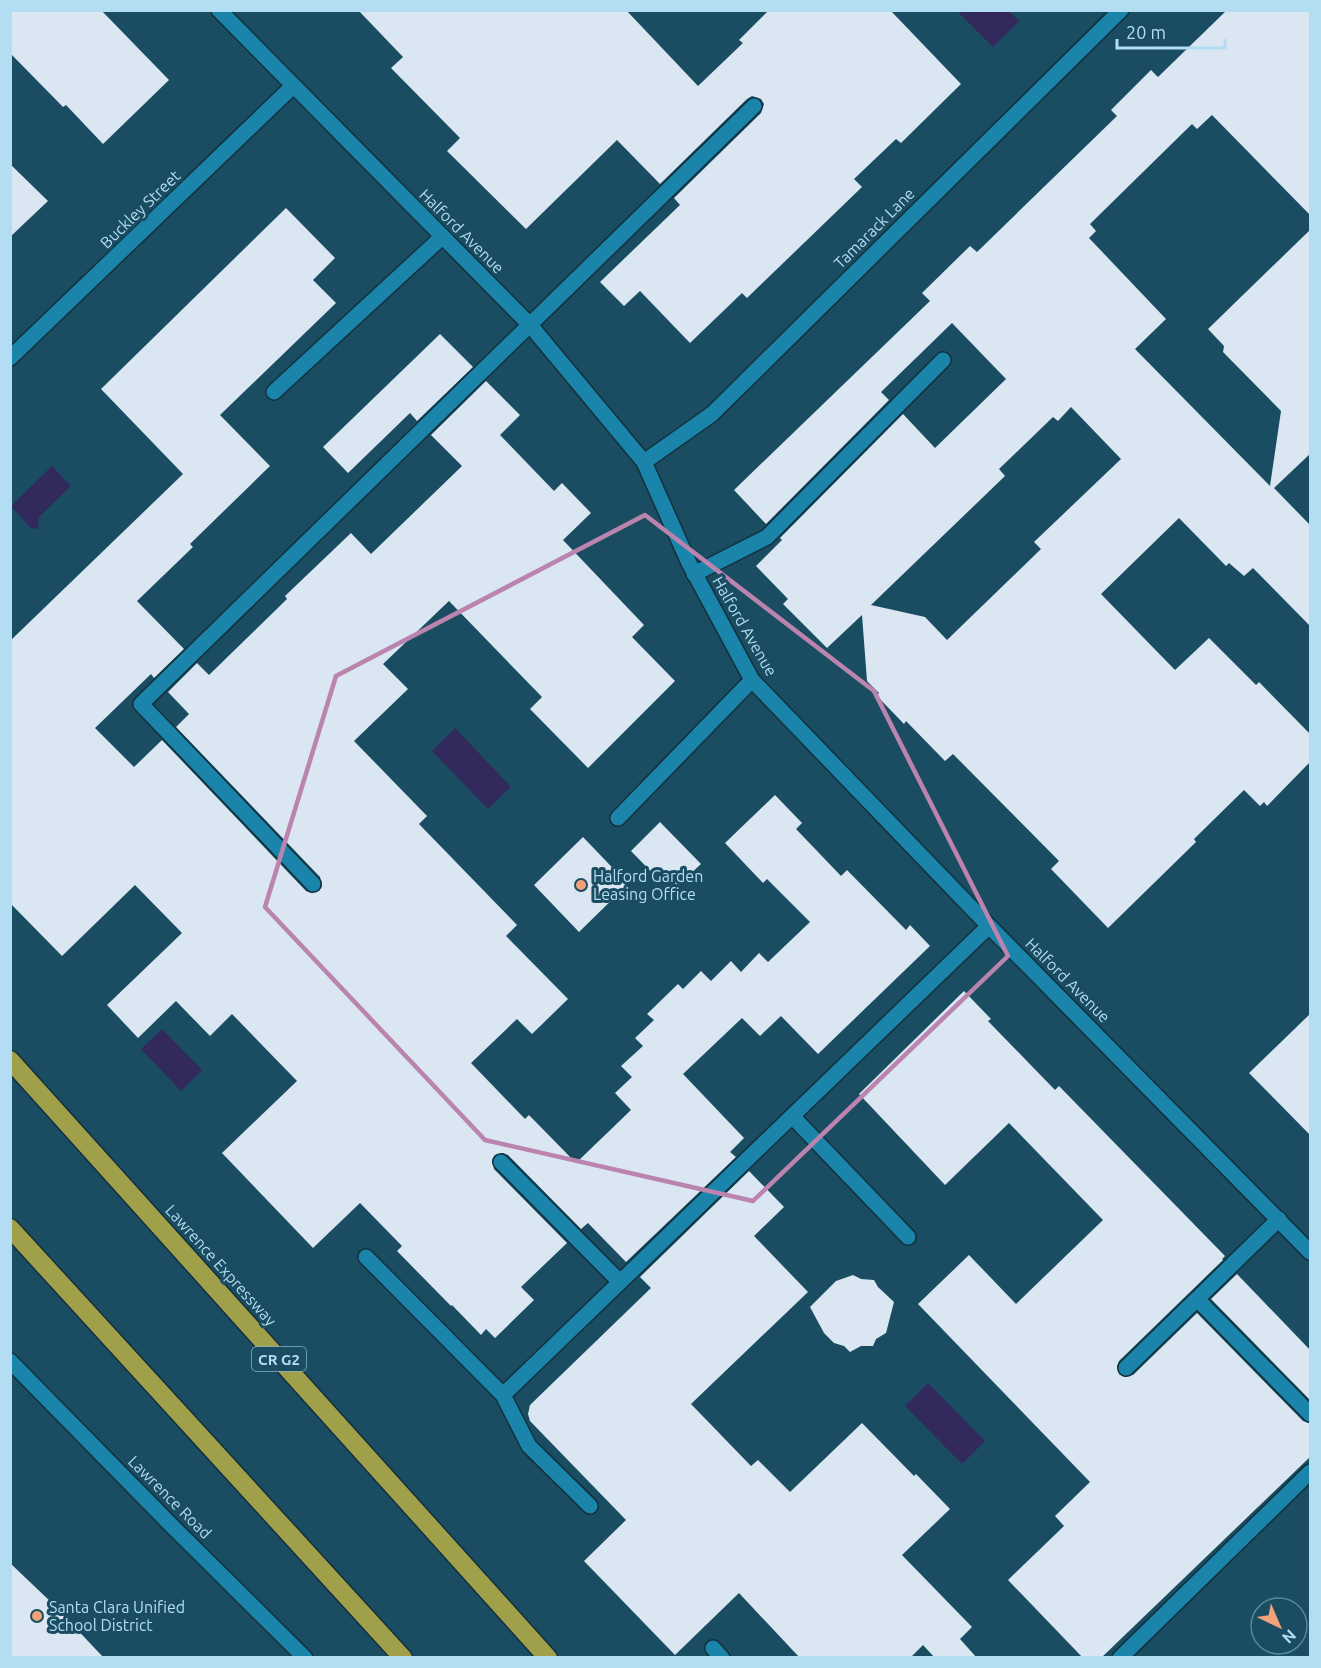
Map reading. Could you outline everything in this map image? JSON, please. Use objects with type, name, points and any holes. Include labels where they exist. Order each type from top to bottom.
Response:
[{"type":"highway","name":"Lawrence Expressway","points":[[10,1060],[548,1658]]},
{"type":"highway","points":[[10,1228],[403,1658]]},
{"type":"street","name":"Halford Avenue","points":[[219,10],[530,325],[644,462],[694,574],[752,680],[989,926],[1311,1252]]},
{"type":"street","name":"Tamarack Lane","points":[[644,462],[712,414],[1121,10]]},
{"type":"street","name":"Buckley Street","points":[[10,358],[293,86]]},
{"type":"street","points":[[313,884],[141,704],[754,106]]},
{"type":"street","points":[[274,392],[442,237]]},
{"type":"street","points":[[694,574],[767,537],[943,360]]},
{"type":"street","points":[[618,818],[752,680]]},
{"type":"street","points":[[503,1395],[989,926]]},
{"type":"street","points":[[792,1116],[908,1237]]},
{"type":"street","points":[[501,1162],[620,1282]]},
{"type":"street","points":[[1126,1368],[1279,1219]]},
{"type":"street","points":[[366,1257],[503,1395],[529,1446],[590,1506]]},
{"type":"street","points":[[1197,1299],[1311,1414]]},
{"type":"street","name":"Lawrence Road","points":[[10,1361],[305,1658]]},
{"type":"street","points":[[1120,1658],[1311,1472]]},
{"type":"highlighted area","points":[[645,515],[874,691],[1008,956],[753,1201],[485,1140],[265,907],[336,676]]},
{"type":"shaded area","points":[[957,11],[1008,11],[1019,21],[993,47]]},
{"type":"shaded area","points":[[52,466],[71,486],[39,517],[38,529],[31,528],[11,506]]},
{"type":"shaded area","points":[[455,728],[511,787],[488,809],[432,751]]},
{"type":"shaded area","points":[[162,1029],[202,1070],[181,1091],[141,1049]]},
{"type":"shaded area","points":[[928,1383],[985,1441],[962,1464],[905,1406]]},
{"type":"building","points":[[10,10],[101,10],[169,80],[103,144],[66,105],[63,107],[10,53]]},
{"type":"building","points":[[358,10],[626,10],[698,86],[743,43],[739,40],[769,10],[890,10],[961,84],[901,143],[896,139],[854,179],[862,187],[747,298],[742,293],[690,343],[640,291],[624,306],[600,282],[680,205],[674,198],[761,113],[764,104],[761,99],[752,96],[747,99],[660,184],[617,140],[526,229],[447,151],[460,138],[391,68],[403,57]]},
{"type":"building","points":[[1227,10],[1311,10],[1311,216],[1212,115],[1197,129],[1192,124],[1090,224],[1096,231],[1089,238],[1166,319],[1135,349],[1270,486],[1281,411],[1223,352],[1224,346],[1208,329],[1311,229],[1311,453],[1274,488],[1311,526],[1311,627],[1253,568],[1244,576],[1229,563],[1226,566],[1179,518],[1101,594],[1175,670],[1209,638],[1256,685],[1259,682],[1311,735],[1311,761],[1267,806],[1264,802],[1260,806],[1244,790],[1194,839],[1196,842],[1108,928],[1051,869],[1059,861],[953,754],[945,761],[906,721],[904,724],[877,696],[879,693],[867,681],[862,615],[827,648],[783,604],[788,599],[756,566],[782,540],[780,538],[903,414],[935,448],[1006,379],[952,323],[881,392],[889,400],[766,524],[734,490],[930,301],[922,293],[970,246],[977,252],[1117,116],[1111,110],[1151,70],[1158,77]],"holes":[[[1071,407],[1121,459],[1034,542],[1041,549],[947,640],[925,617],[871,605],[1005,476],[999,469],[1053,417],[1058,421]]]},
{"type":"building","points":[[10,164],[48,201],[10,237]]},
{"type":"building","points":[[286,208],[335,258],[313,280],[336,303],[220,415],[270,466],[190,544],[193,547],[137,601],[184,649],[154,678],[151,674],[95,728],[134,767],[162,740],[306,891],[311,893],[319,891],[322,886],[320,877],[176,727],[189,714],[168,692],[197,663],[209,675],[287,599],[285,596],[351,533],[371,554],[462,466],[431,435],[486,381],[520,415],[500,435],[554,491],[562,483],[591,513],[563,540],[644,625],[632,637],[675,681],[588,768],[530,709],[542,697],[449,601],[383,664],[408,689],[354,741],[427,816],[419,824],[517,925],[506,936],[568,999],[532,1034],[517,1019],[471,1063],[525,1119],[529,1115],[576,1163],[631,1110],[615,1093],[632,1077],[621,1066],[643,1046],[635,1038],[654,1020],[647,1014],[678,984],[683,989],[701,971],[711,981],[731,961],[741,972],[759,953],[768,962],[810,922],[767,879],[763,883],[725,843],[775,795],[802,823],[796,829],[841,876],[847,870],[906,930],[910,925],[930,946],[818,1054],[781,1016],[760,1036],[742,1018],[683,1074],[744,1138],[730,1152],[736,1157],[626,1262],[588,1223],[581,1229],[508,1155],[503,1153],[495,1155],[492,1160],[494,1169],[567,1243],[521,1287],[534,1300],[495,1338],[486,1329],[481,1335],[451,1306],[397,1251],[402,1246],[360,1203],[313,1248],[222,1153],[297,1081],[232,1014],[210,1036],[176,1001],[138,1038],[107,1005],[182,933],[135,885],[62,956],[10,903],[10,641],[183,474],[101,389]]},
{"type":"building","points":[[440,334],[473,367],[417,421],[410,413],[348,473],[323,447]]},
{"type":"building","points":[[660,822],[701,864],[671,892],[631,851]]},
{"type":"building","name":"Halford Garden Leasing Office","points":[[583,837],[628,884],[579,932],[534,885]]},
{"type":"building","points":[[964,991],[991,1019],[988,1021],[1055,1090],[1059,1086],[1225,1256],[1119,1361],[1117,1366],[1119,1374],[1124,1377],[1133,1375],[1197,1313],[1303,1421],[1311,1424],[1311,1456],[1101,1658],[1083,1658],[1008,1580],[1064,1526],[1055,1516],[1090,1482],[918,1304],[969,1255],[1016,1304],[1103,1220],[1009,1123],[945,1185],[859,1094]]},
{"type":"building","points":[[1311,1013],[1311,1136],[1249,1073]]},
{"type":"building","points":[[749,1171],[784,1207],[754,1236],[808,1292],[691,1404],[751,1466],[758,1460],[790,1492],[862,1423],[950,1509],[902,1555],[972,1627],[960,1639],[977,1658],[935,1658],[923,1645],[910,1658],[800,1658],[739,1593],[675,1655],[584,1561],[626,1520],[530,1421],[528,1414],[530,1405],[651,1288],[640,1277]]},
{"type":"building","points":[[1237,1274],[1311,1351],[1311,1401],[1211,1299]]},
{"type":"building","points":[[853,1275],[861,1279],[874,1280],[894,1302],[886,1333],[876,1339],[873,1346],[861,1346],[850,1352],[844,1346],[834,1343],[824,1333],[810,1307],[836,1281]]},
{"type":"building","name":"Santa Clara Unified School District","points":[[10,1563],[52,1603],[104,1658],[10,1658]]},
{"type":"place","name":"Halford Garden Leasing Office","points":[[581,885]]},
{"type":"place","name":"Santa Clara Unified School District","points":[[37,1616]]}]
